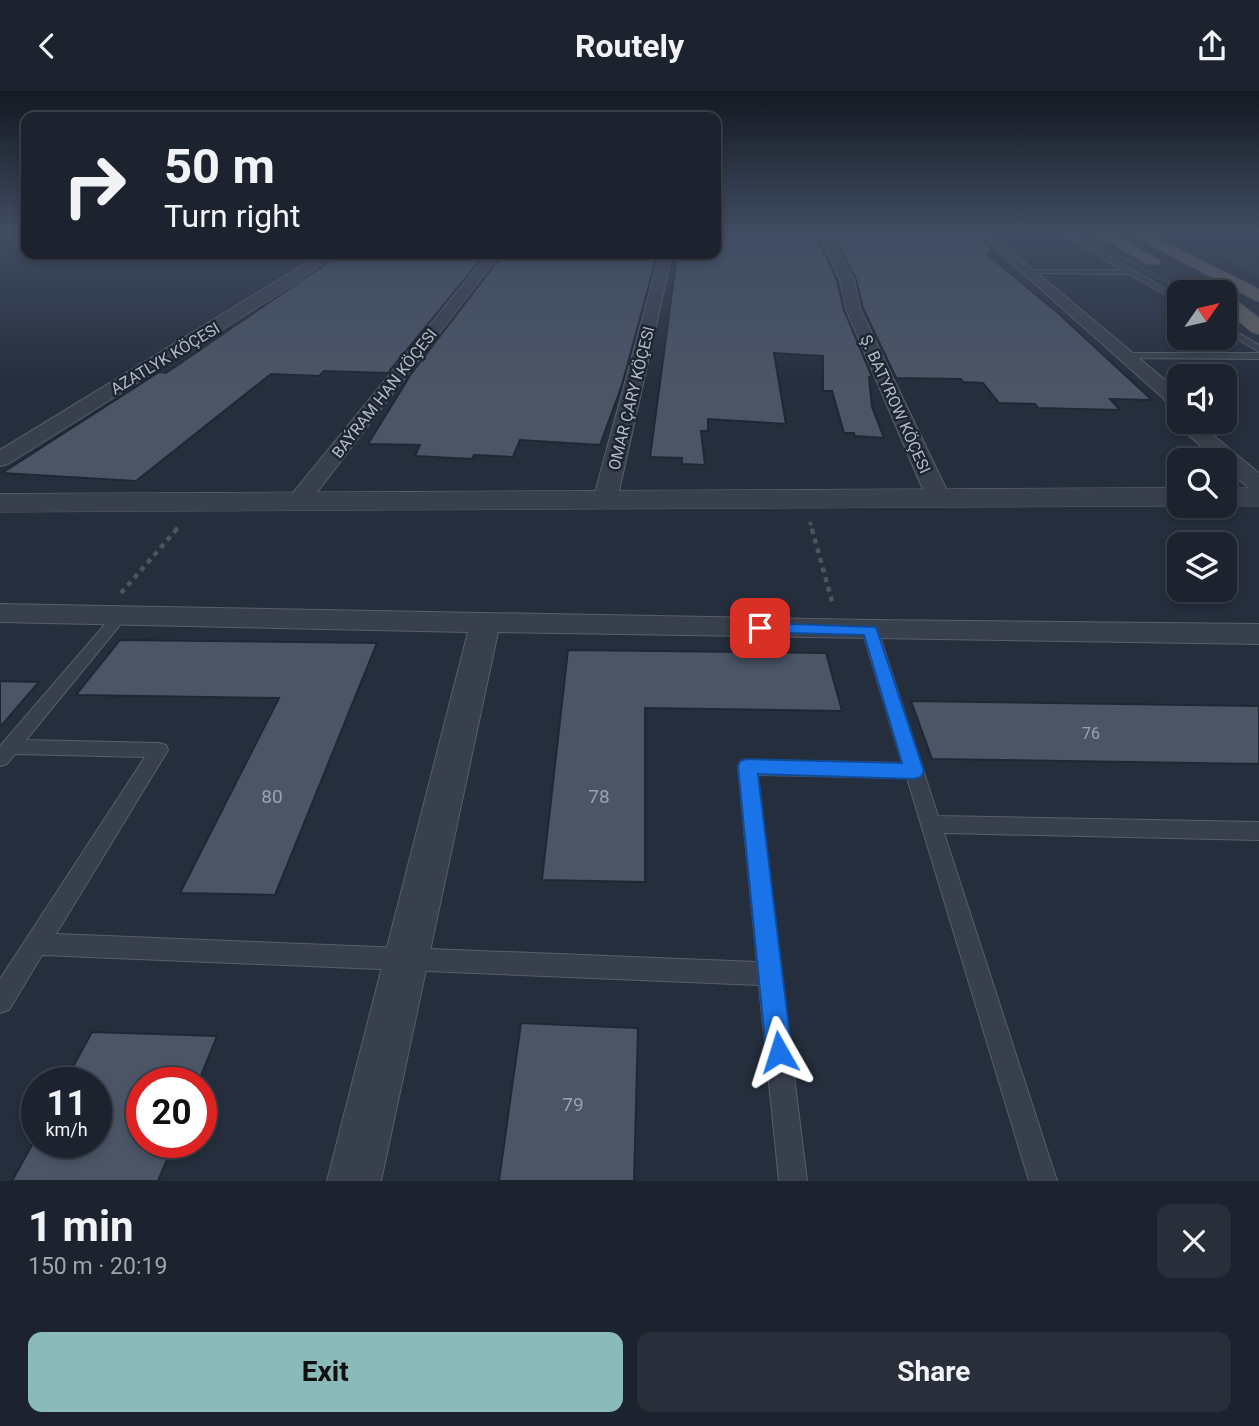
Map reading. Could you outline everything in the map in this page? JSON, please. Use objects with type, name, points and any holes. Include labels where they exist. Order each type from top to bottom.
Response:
[{"type":"highway","points":[[1235,283],[1259,295]]},
{"type":"highway","points":[[1239,283],[1259,295]]},
{"type":"highway","points":[[1237,307],[1259,319]]},
{"type":"highway","points":[[1237,311],[1259,328]]},
{"type":"street","name":"AZATLYK KÖÇESI","points":[[0,459],[286,283]]},
{"type":"street","name":"BAÝRAM HAN KÖÇESI","points":[[300,499],[471,283]]},
{"type":"street","name":"OMAR ÇARY KÖÇESI","points":[[605,501],[659,283]]},
{"type":"street","name":"Ş. BATYROW KÖÇESI","points":[[848,283],[853,309],[939,499]]},
{"type":"street","points":[[1041,283],[1167,394]]},
{"type":"street","points":[[1199,434],[1259,485]]},
{"type":"street","points":[[1237,497],[1259,496]]},
{"type":"street","points":[[0,503],[300,499],[605,501],[1167,497]]},
{"type":"street","points":[[0,614],[120,606],[485,624],[1259,633]]},
{"type":"street","points":[[354,1181],[485,624]]},
{"type":"lane","points":[[1151,283],[1167,293]]},
{"type":"lane","points":[[1237,335],[1259,349]]},
{"type":"lane","points":[[1125,356],[1259,356]]},
{"type":"lane","points":[[5,753],[120,606]]},
{"type":"lane","points":[[870,630],[1043,1181]]},
{"type":"lane","points":[[0,1001],[159,750],[5,753]]},
{"type":"lane","points":[[793,1181],[747,767],[914,771]]},
{"type":"lane","points":[[931,824],[1259,831]]},
{"type":"lane","points":[[36,944],[770,974]]},
{"type":"path","points":[[120,606],[187,517]]},
{"type":"building","points":[[298,283],[461,283],[388,373],[324,371],[319,376],[271,374],[136,481],[2,473],[159,372],[166,373]]},
{"type":"building","points":[[481,283],[649,283],[622,385],[600,445],[520,440],[513,457],[474,455],[472,459],[415,456],[420,445],[368,444],[411,374]]},
{"type":"building","points":[[673,283],[837,283],[844,310],[872,377],[869,377],[872,407],[884,438],[844,433],[832,391],[823,391],[823,356],[774,353],[786,424],[708,419],[708,431],[701,431],[705,465],[682,464],[682,458],[650,457]]},
{"type":"building","points":[[857,283],[1022,283],[1152,400],[1110,399],[1120,410],[1038,408],[1035,404],[999,403],[983,383],[963,382],[961,379],[896,378],[863,308]]},
{"type":"building","points":[[120,640],[377,643],[275,895],[180,893],[279,698],[76,695]]},
{"type":"building","points":[[568,650],[826,653],[842,711],[645,708],[645,882],[542,880]]},
{"type":"building","points":[[0,681],[39,682],[0,727]]},
{"type":"building","points":[[911,701],[1259,706],[1259,764],[932,759]]},
{"type":"building","points":[[521,1023],[638,1028],[634,1181],[499,1181]]},
{"type":"building","points":[[92,1032],[217,1036],[204,1067],[126,1067],[126,1158],[168,1158],[158,1181],[12,1181],[25,1158],[112,1158],[112,1067],[73,1067]]},
{"type":"route","points":[[760,628],[870,630],[914,771],[747,767],[779,1052]]}]
